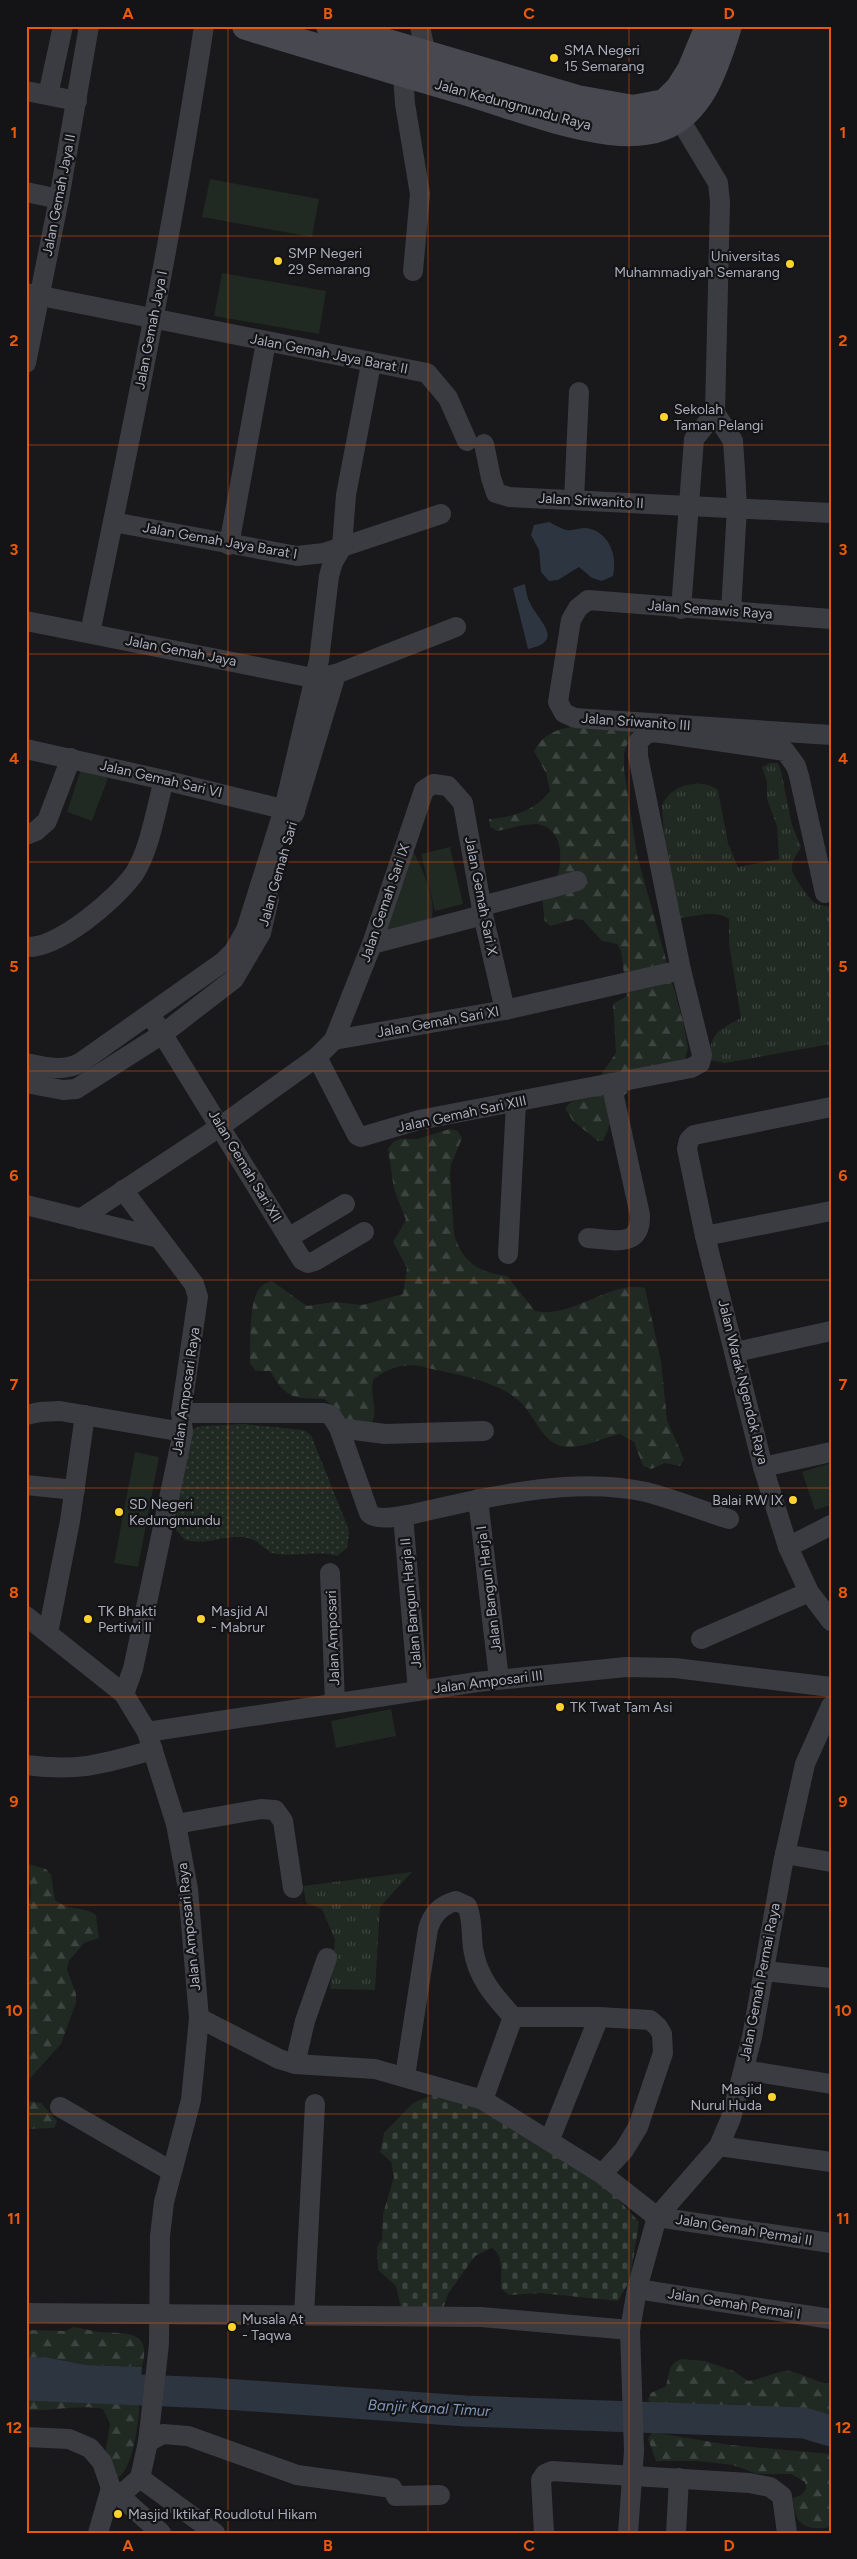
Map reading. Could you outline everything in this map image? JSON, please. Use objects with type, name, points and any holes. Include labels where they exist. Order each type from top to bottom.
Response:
[{"type":"main road","name":"Jalan Kedungmundu Raya","points":[[246,26],[403,74],[479,82]]},
{"type":"main road","name":"Jalan Kedungmundu Raya","points":[[330,26],[426,55],[555,118],[609,131],[648,130],[672,111],[704,91],[717,31]]},
{"type":"street","points":[[48,96],[64,26]]},
{"type":"street","name":"Jalan Gemah Jaya II","points":[[26,363],[33,294],[59,198],[89,26]]},
{"type":"street","name":"Jalan Gemah Jaya I","points":[[90,633],[154,320],[183,161],[204,26]]},
{"type":"street","points":[[420,26],[426,55]]},
{"type":"street","points":[[403,74],[405,104],[420,194],[413,272]]},
{"type":"street","points":[[26,91],[77,101]]},
{"type":"street","points":[[672,111],[718,183],[720,202],[715,412],[733,441],[737,508],[731,611]]},
{"type":"street","points":[[26,192],[59,198]]},
{"type":"street","name":"Jalan Gemah Jaya Barat II","points":[[33,294],[371,364],[427,373],[448,398],[475,442]]},
{"type":"street","points":[[229,545],[266,342]]},
{"type":"street","points":[[342,547],[346,495],[371,364]]},
{"type":"street","points":[[574,500],[579,392]]},
{"type":"street","points":[[681,609],[694,439],[715,412]]},
{"type":"street","name":"Jalan Sriwanito II","points":[[475,442],[496,493],[509,497],[831,513]]},
{"type":"street","name":"Jalan Gemah Jaya Barat I","points":[[113,522],[229,545],[297,556],[324,554],[441,514]]},
{"type":"street","name":"Jalan Gemah Sari","points":[[289,810],[313,678],[320,650],[329,576],[333,562],[342,547]]},
{"type":"street","name":"Jalan Semawis Raya","points":[[588,600],[681,609],[831,619]]},
{"type":"street","name":"Jalan Sriwanito III","points":[[588,600],[578,608],[571,620],[558,702],[564,713],[575,718],[831,735]]},
{"type":"street","name":"Jalan Gemah Jaya","points":[[26,621],[313,678],[336,674],[456,627]]},
{"type":"street","name":"Jalan Gemah Sari","points":[[26,1063],[56,1069],[72,1067],[223,962],[242,940],[258,916],[289,810],[336,674]]},
{"type":"street","points":[[681,970],[638,756],[638,742],[646,734],[654,732],[785,751],[791,757],[797,771],[826,893]]},
{"type":"street","name":"Jalan Gemah Sari VI","points":[[26,749],[289,810]]},
{"type":"street","points":[[26,835],[47,821],[71,758]]},
{"type":"street","points":[[26,947],[39,946],[67,933],[97,910],[134,874],[141,859],[164,780]]},
{"type":"street","name":"Jalan Gemah Sari IX","points":[[334,1040],[372,944],[424,790],[436,783],[448,786]]},
{"type":"street","name":"Jalan Gemah Sari X","points":[[448,786],[464,805],[482,910],[505,1010]]},
{"type":"street","points":[[372,944],[577,881]]},
{"type":"street","name":"Jalan Gemah Sari","points":[[26,1083],[63,1090],[76,1089],[164,1033],[234,978],[261,933],[258,916]]},
{"type":"street","name":"Jalan Gemah Sari XI","points":[[334,1040],[505,1010],[681,970]]},
{"type":"street","name":"Jalan Gemah Sari XIII","points":[[317,1057],[357,1135],[361,1137],[419,1120],[516,1103],[691,1068],[700,1063],[702,1055],[681,970]]},
{"type":"street","name":"Jalan Gemah Sari XII","points":[[149,1014],[164,1033],[302,1260],[311,1263],[364,1232]]},
{"type":"street","points":[[80,1219],[220,1126],[317,1057],[334,1040]]},
{"type":"street","points":[[588,1238],[620,1241],[634,1235],[640,1226],[640,1215],[603,1085]]},
{"type":"street","points":[[508,1254],[516,1103]]},
{"type":"street","name":"Jalan Warak Ngendok Raya","points":[[831,1107],[694,1135],[689,1140],[687,1149],[705,1236],[764,1467],[788,1548],[809,1592],[831,1622]]},
{"type":"street","name":"Jalan Amposari Raya","points":[[123,1190],[194,1284],[198,1297],[182,1422],[133,1669],[124,1694],[150,1741],[176,1824],[188,1889],[199,2018],[191,2100],[171,2172],[160,2236],[159,2344],[153,2411],[140,2478]]},
{"type":"street","points":[[288,1238],[345,1204]]},
{"type":"street","points":[[26,1205],[159,1238]]},
{"type":"street","points":[[705,1236],[831,1211]]},
{"type":"street","points":[[736,1352],[831,1331]]},
{"type":"street","points":[[26,1415],[49,1411],[182,1422],[324,1413],[333,1417],[339,1428],[369,1513],[376,1517],[403,1516],[528,1490],[624,1489],[646,1492],[730,1519]]},
{"type":"street","points":[[48,1633],[75,1490],[85,1415]]},
{"type":"street","points":[[339,1428],[385,1434],[484,1431]]},
{"type":"street","points":[[764,1467],[831,1452]]},
{"type":"street","points":[[26,1485],[75,1490]]},
{"type":"street","name":"Jalan Bangun Harja I","points":[[478,1499],[499,1679]]},
{"type":"street","name":"Jalan Bangun Harja II","points":[[403,1516],[418,1691]]},
{"type":"street","points":[[788,1548],[831,1525]]},
{"type":"street","name":"Jalan Amposari","points":[[330,1573],[335,1703]]},
{"type":"street","points":[[701,1638],[809,1592]]},
{"type":"street","points":[[26,1616],[124,1694]]},
{"type":"street","name":"Jalan Amposari III","points":[[150,1741],[335,1703],[499,1679],[652,1667],[831,1686]]},
{"type":"street","name":"Jalan Gemah Permai Raya","points":[[628,2533],[634,2477],[630,2330],[637,2289],[657,2217],[719,2146],[731,2118],[744,2070],[785,1854],[806,1764],[831,1706]]},
{"type":"street","points":[[26,1765],[54,1768],[88,1767],[150,1741]]},
{"type":"street","points":[[176,1824],[261,1809],[275,1810],[283,1821],[293,1888]]},
{"type":"street","points":[[785,1854],[831,1862]]},
{"type":"street","points":[[405,2076],[430,1922],[444,1905],[456,1901],[465,1903],[470,1912],[473,1947],[480,1973],[490,1992],[513,2017],[599,2017],[650,2020],[662,2034],[663,2053],[632,2138],[602,2174]]},
{"type":"street","points":[[295,2064],[305,2021],[327,1958]]},
{"type":"street","points":[[764,1971],[831,1978]]},
{"type":"street","points":[[483,2100],[513,2017]]},
{"type":"street","points":[[550,2140],[599,2017]]},
{"type":"street","points":[[199,2018],[279,2059],[295,2064],[357,2066],[405,2076],[483,2100],[602,2174],[657,2217]]},
{"type":"street","points":[[744,2070],[831,2084]]},
{"type":"street","points":[[304,2315],[315,2104]]},
{"type":"street","points":[[60,2107],[171,2172]]},
{"type":"street","points":[[719,2146],[831,2162]]},
{"type":"street","name":"Jalan Gemah Permai II","points":[[657,2217],[831,2243]]},
{"type":"street","name":"Jalan Gemah Permai I","points":[[637,2289],[831,2319]]},
{"type":"street","points":[[26,2313],[481,2317],[630,2330]]},
{"type":"street","points":[[148,2442],[163,2434],[188,2436],[298,2475],[392,2488],[396,2496],[440,2496]]},
{"type":"street","points":[[26,2437],[69,2439],[90,2448],[102,2462],[115,2492],[161,2533]]},
{"type":"street","points":[[544,2533],[542,2480],[545,2474],[552,2471],[679,2478],[770,2487],[782,2496],[787,2533]]},
{"type":"street","points":[[98,2533],[115,2492],[140,2478],[215,2533]]},
{"type":"street","points":[[676,2533],[679,2478]]},
{"type":"green space","points":[[210,179],[319,199],[312,237],[202,217]]},
{"type":"green space","points":[[222,273],[326,291],[319,334],[214,316]]},
{"type":"green space","points":[[627,724],[633,728],[624,753],[624,769],[637,855],[683,1021],[688,1048],[684,1064],[636,1086],[621,1099],[613,1112],[603,1141],[598,1141],[573,1121],[565,1108],[571,1102],[594,1096],[602,1083],[601,1075],[616,1053],[613,1004],[627,996],[621,951],[617,944],[602,941],[583,920],[575,919],[551,926],[545,922],[544,894],[555,882],[560,863],[559,845],[552,831],[545,826],[536,824],[497,831],[490,827],[489,819],[506,817],[522,812],[537,804],[550,791],[546,773],[534,751],[541,741],[551,734],[575,726]]},
{"type":"green space","points":[[770,763],[778,763],[781,771],[792,825],[801,847],[792,864],[793,873],[802,888],[815,903],[831,907],[831,1044],[725,1063],[710,1060],[710,1051],[711,1044],[717,1033],[741,1018],[729,944],[729,919],[717,914],[679,918],[665,855],[662,806],[671,793],[678,788],[694,784],[711,786],[718,790],[728,843],[738,867],[779,859],[777,826],[767,799],[767,782],[762,767]]},
{"type":"green space","points":[[81,769],[108,778],[92,821],[67,812]]},
{"type":"green space","points":[[450,847],[463,904],[435,911],[421,854]]},
{"type":"green space","points":[[412,849],[431,894],[433,913],[431,922],[378,938]]},
{"type":"green space","points":[[450,1129],[458,1131],[462,1138],[451,1165],[450,1174],[454,1234],[462,1252],[473,1264],[488,1272],[507,1276],[535,1311],[563,1310],[619,1289],[645,1288],[661,1361],[667,1420],[684,1459],[680,1466],[665,1463],[651,1469],[643,1466],[634,1442],[620,1434],[581,1446],[568,1447],[559,1445],[545,1435],[517,1399],[483,1381],[457,1374],[413,1365],[401,1366],[384,1372],[374,1379],[372,1391],[374,1413],[371,1424],[345,1420],[325,1399],[292,1396],[281,1387],[270,1371],[256,1371],[250,1364],[253,1303],[259,1289],[265,1284],[272,1281],[307,1306],[334,1302],[362,1305],[403,1294],[407,1268],[393,1242],[406,1220],[394,1189],[388,1149],[393,1142],[400,1139],[417,1139]]},
{"type":"green space","points":[[245,1424],[303,1430],[311,1435],[349,1533],[347,1548],[337,1556],[329,1554],[276,1554],[252,1539],[238,1537],[200,1542],[185,1540],[174,1528],[176,1504],[193,1429],[201,1426]]},
{"type":"green space","points":[[135,1452],[159,1457],[138,1567],[114,1563]]},
{"type":"green space","points":[[830,1463],[831,1505],[815,1510],[802,1472]]},
{"type":"green space","points":[[391,1709],[396,1736],[336,1748],[331,1721]]},
{"type":"green space","points":[[29,1864],[46,1869],[51,1875],[55,1900],[65,1906],[86,1910],[96,1915],[99,1938],[84,1943],[69,1961],[67,1969],[76,1994],[76,2003],[61,2044],[26,2083],[26,1906],[31,1897],[31,1892],[26,1865]]},
{"type":"green space","points":[[412,1872],[380,1907],[375,1990],[330,1989],[335,1940],[322,1909],[306,1903],[303,1886]]},
{"type":"green space","points":[[430,2096],[450,2099],[497,2118],[570,2162],[620,2201],[639,2222],[630,2280],[618,2301],[540,2293],[509,2295],[501,2289],[499,2256],[492,2248],[475,2256],[448,2294],[443,2309],[401,2309],[396,2286],[378,2270],[377,2247],[382,2239],[383,2214],[394,2177],[391,2162],[380,2152],[384,2133],[413,2103]]},
{"type":"green space","points":[[26,2101],[41,2103],[57,2121],[54,2128],[26,2129]]},
{"type":"green space","points":[[73,2327],[96,2332],[134,2336],[144,2346],[142,2367],[86,2365],[45,2357],[26,2358],[26,2330],[65,2331]]},
{"type":"green space","points":[[681,2359],[705,2361],[734,2371],[748,2381],[790,2371],[831,2384],[831,2418],[809,2412],[734,2411],[710,2405],[654,2406],[648,2400],[651,2393],[666,2386],[671,2367],[676,2361]]},
{"type":"green space","points":[[26,2392],[51,2399],[114,2397],[122,2401],[139,2401],[139,2418],[131,2456],[122,2474],[117,2478],[111,2474],[106,2449],[110,2424],[103,2409],[84,2407],[26,2410]]},
{"type":"green space","points":[[652,2432],[730,2445],[831,2454],[831,2527],[808,2527],[799,2521],[793,2498],[801,2495],[806,2489],[805,2482],[791,2474],[757,2474],[733,2465],[697,2461],[656,2461],[648,2439]]},
{"type":"shaded area","points":[[549,522],[567,530],[586,528],[601,534],[606,539],[613,553],[613,576],[602,581],[592,578],[579,567],[558,580],[549,581],[541,572],[539,550],[531,535],[534,525]]},
{"type":"shaded area","points":[[525,584],[529,601],[547,630],[548,636],[546,641],[539,646],[528,649],[513,588]]},
{"type":"shaded area","points":[[45,2357],[86,2365],[142,2367],[139,2401],[122,2401],[114,2397],[51,2399],[26,2392],[26,2358]]},
{"type":"waterway","name":"Banjir Kanal Timur","points":[[26,2385],[211,2393],[466,2411],[804,2423],[831,2431]]},
{"type":"place","name":"SMA Negeri 15 Semarang","points":[[554,58]]},
{"type":"place","name":"SMP Negeri 29 Semarang","points":[[278,261]]},
{"type":"place","name":"Universitas Muhammadiyah Semarang","points":[[790,264]]},
{"type":"place","name":"Sekolah Taman Pelangi","points":[[664,417]]},
{"type":"place","name":"Balai RW IX","points":[[793,1500]]},
{"type":"place","name":"SD Negeri Kedungmundu","points":[[119,1512]]},
{"type":"place","name":"TK Bhakti Pertiwi II","points":[[88,1619]]},
{"type":"place","name":"Masjid Al - Mabrur","points":[[201,1619]]},
{"type":"place","name":"TK Twat Tam Asi","points":[[560,1707]]},
{"type":"place","name":"Masjid Nurul Huda","points":[[772,2097]]},
{"type":"place","name":"Musala At - Taqwa","points":[[232,2327]]},
{"type":"place","name":"Masjid Iktikaf Roudlotul Hikam","points":[[118,2514]]}]
